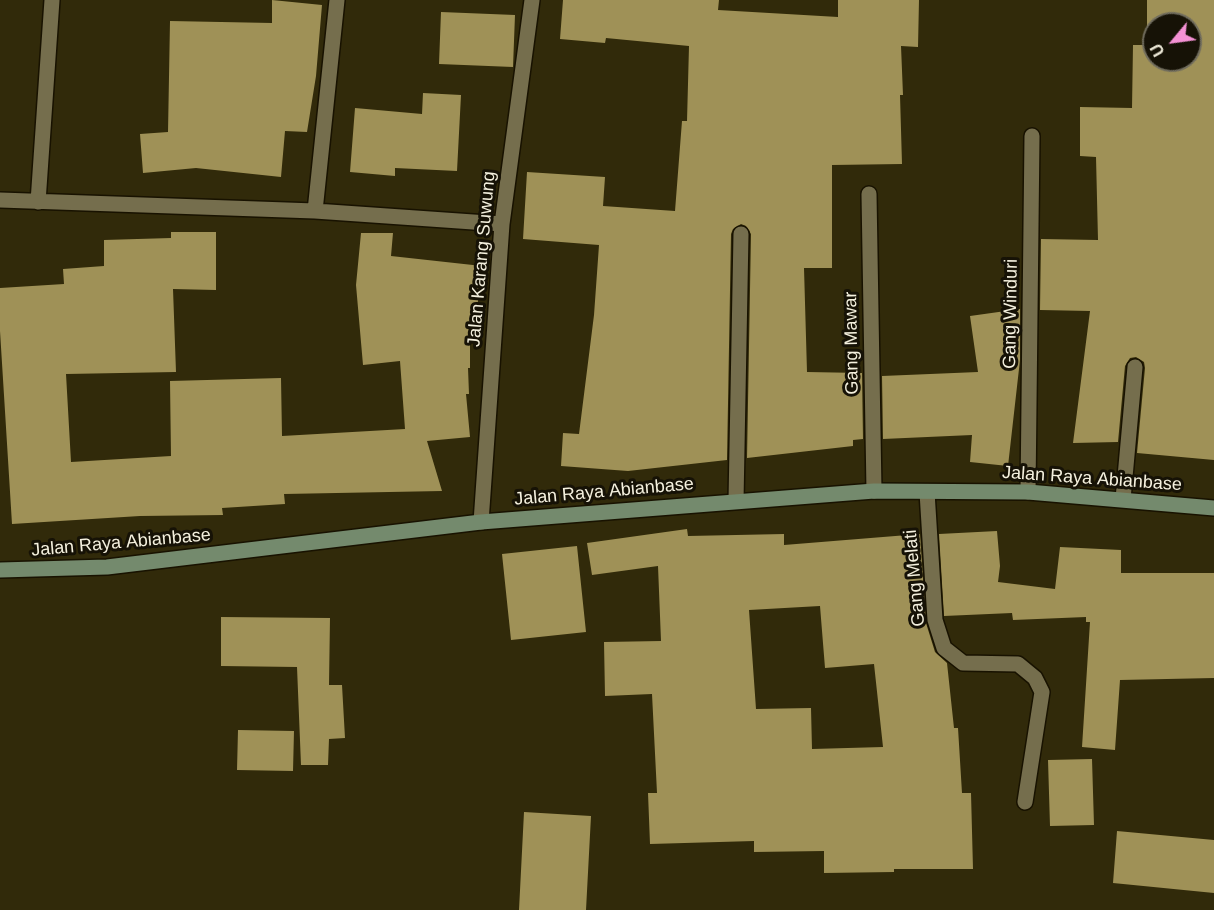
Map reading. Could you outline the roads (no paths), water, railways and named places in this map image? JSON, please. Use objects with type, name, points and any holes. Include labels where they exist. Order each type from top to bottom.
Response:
[{"type":"main road","name":"Jalan Raya Abianbase","points":[[0,570],[107,567],[481,522],[874,491],[1028,492],[1214,508]]},
{"type":"street","points":[[38,202],[52,0]]},
{"type":"street","points":[[315,211],[337,0]]},
{"type":"street","name":"Jalan Karang Suwung","points":[[481,522],[502,224],[532,0]]},
{"type":"street","name":"Gang Winduri","points":[[1028,492],[1032,136]]},
{"type":"street","name":"Gang Mawar","points":[[869,194],[874,491]]},
{"type":"street","points":[[0,200],[315,211],[502,224]]},
{"type":"street","points":[[736,501],[741,234]]},
{"type":"street","points":[[1123,499],[1135,367]]},
{"type":"street","name":"Gang Melati","points":[[927,492],[935,620],[944,648],[963,663],[1018,664],[1035,678],[1042,692],[1025,802]]}]
